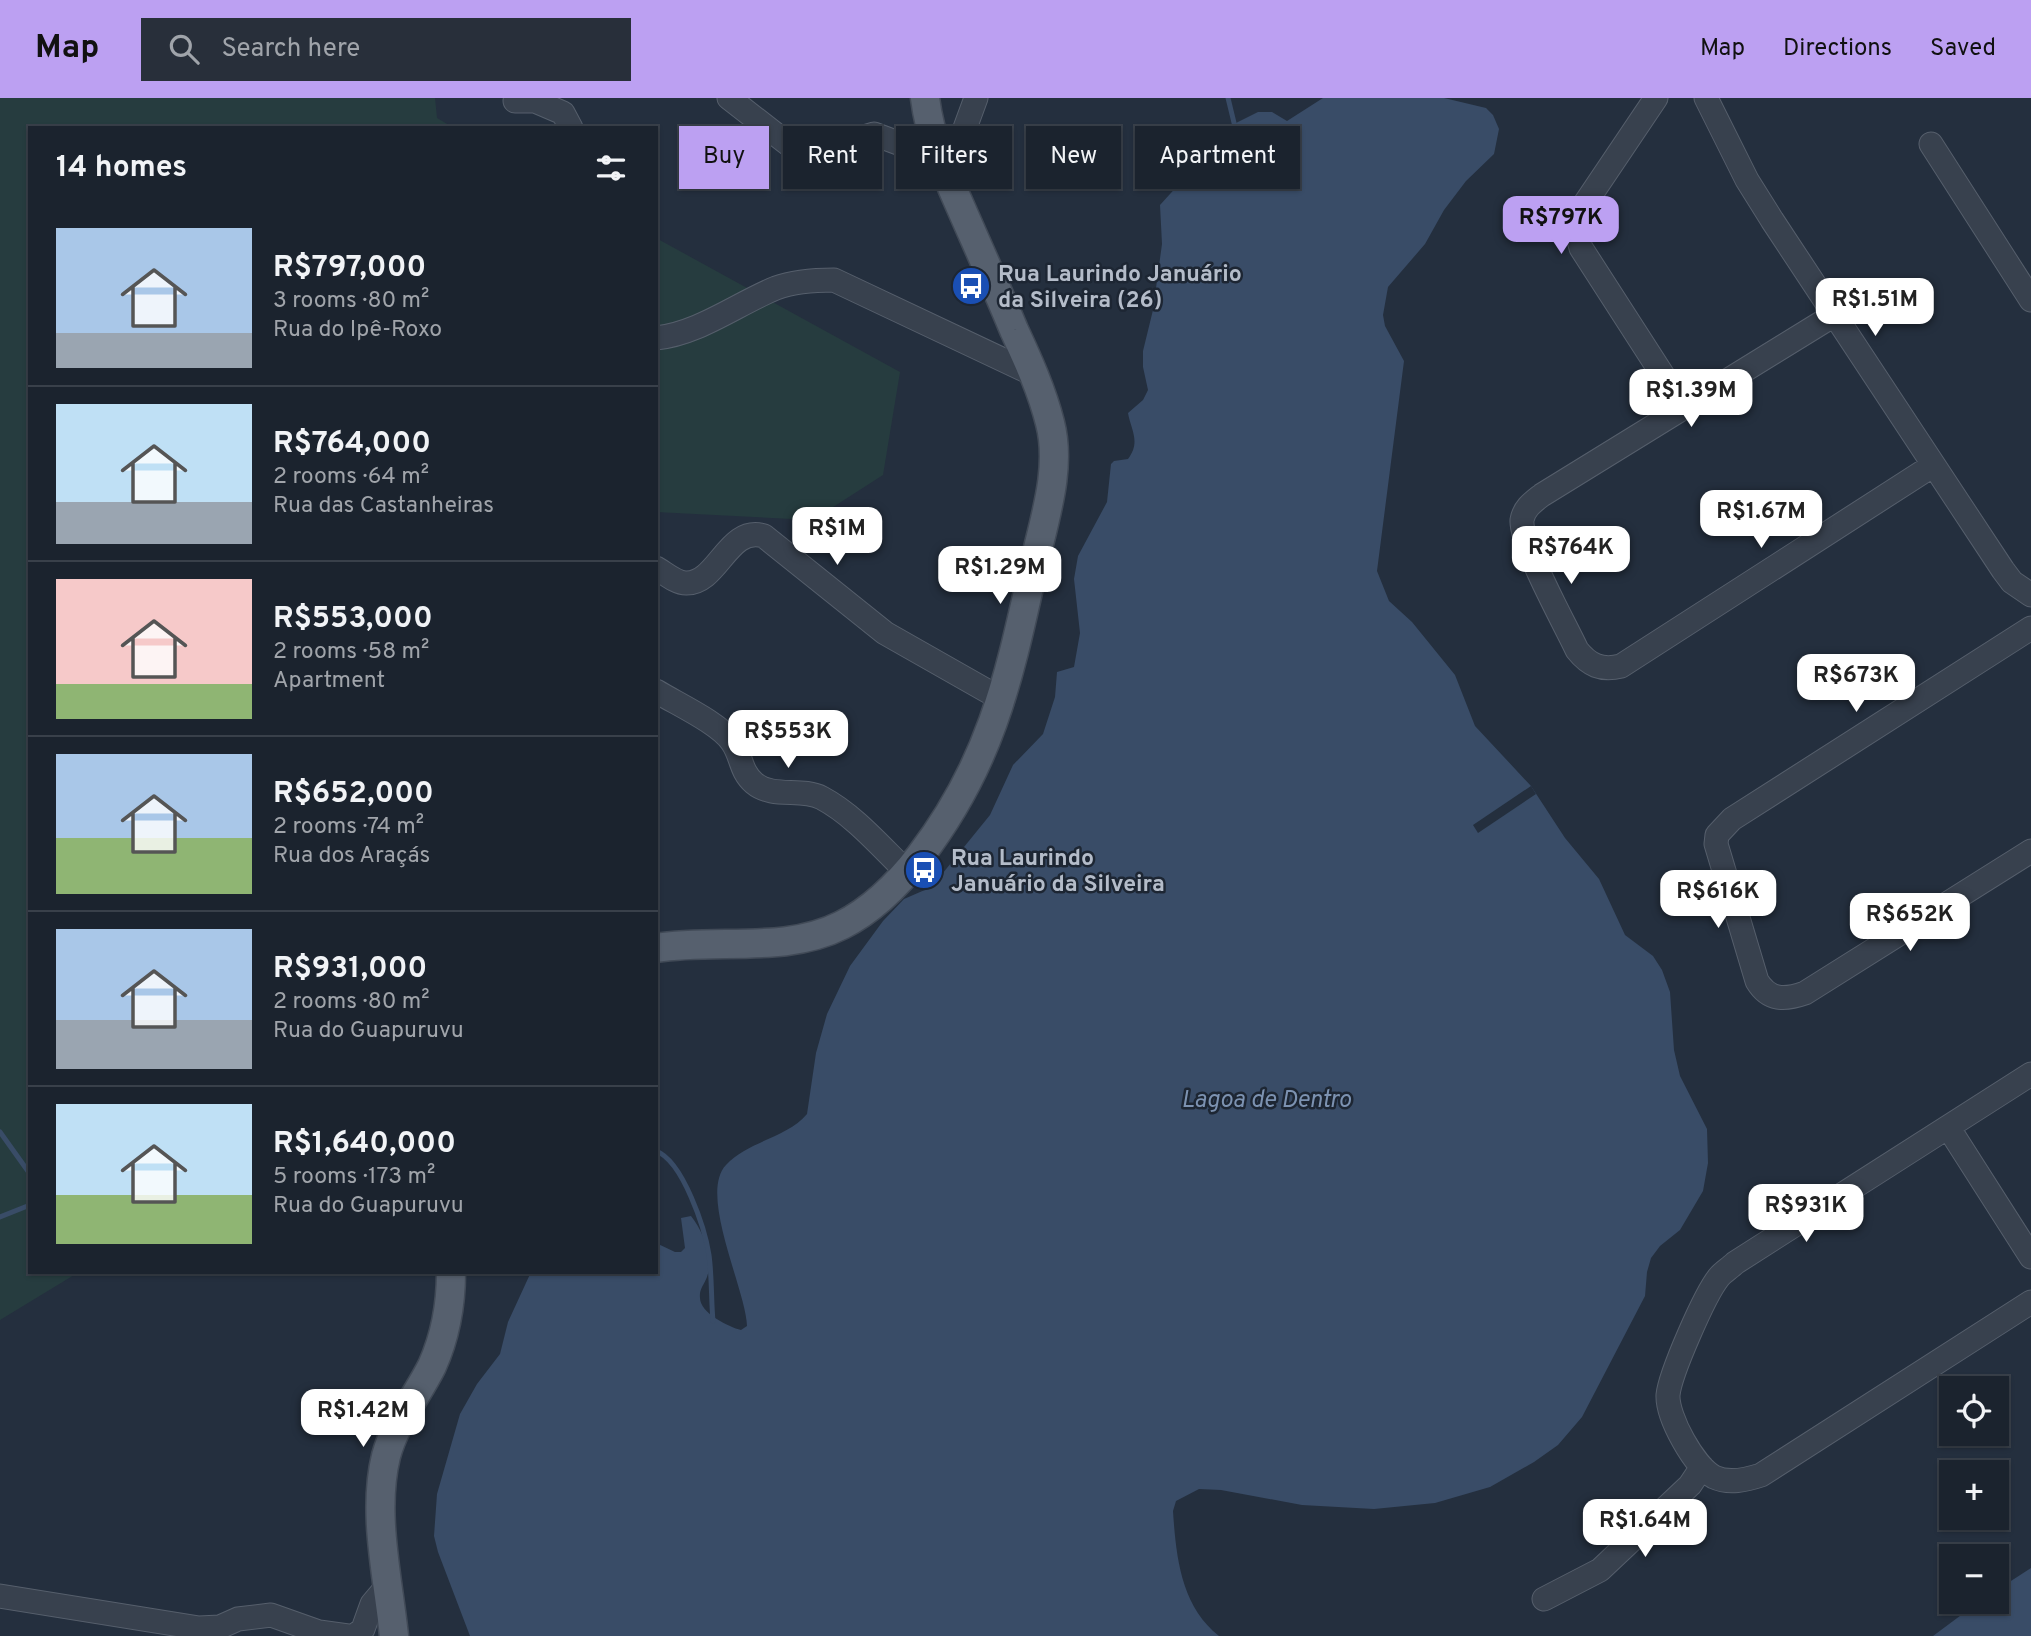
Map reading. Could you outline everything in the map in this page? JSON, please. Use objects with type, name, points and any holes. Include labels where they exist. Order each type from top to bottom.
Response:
[{"type":"main road","points":[[922,99],[930,126]]},
{"type":"main road","points":[[658,948],[704,943],[775,942],[822,933],[861,914],[907,872],[934,836],[970,778],[1003,700],[1052,477],[1054,450],[1051,426],[1033,374],[953,189]]},
{"type":"main road","points":[[394,1636],[381,1501],[386,1455],[393,1436],[440,1346],[449,1301],[451,1274]]},
{"type":"street","points":[[729,98],[792,147],[807,154],[874,134],[896,142]]},
{"type":"street","points":[[966,126],[976,98]]},
{"type":"street","points":[[1656,98],[1584,205],[1579,215],[1578,236],[1581,248],[1684,408]]},
{"type":"street","points":[[1706,98],[1747,180],[1932,466],[2012,582],[2031,595]]},
{"type":"street","points":[[515,101],[535,101],[563,113],[570,126]]},
{"type":"street","points":[[1931,144],[2031,300]]},
{"type":"street","points":[[658,338],[675,336],[777,287],[805,280],[834,280],[1033,374]]},
{"type":"street","points":[[1834,315],[1529,505],[1523,516],[1526,541],[1577,650],[1587,662],[1599,668],[1621,666],[1932,466]]},
{"type":"street","points":[[658,569],[679,582],[689,584],[701,579],[744,536],[753,533],[764,536],[885,633],[1003,700]]},
{"type":"street","points":[[2031,628],[1731,820],[1717,835],[1718,855],[1757,981],[1763,991],[1774,998],[1789,999],[1805,993],[2031,851]]},
{"type":"street","points":[[658,692],[724,733],[738,753],[741,767],[756,785],[768,791],[804,793],[822,798],[865,832],[907,872]]},
{"type":"street","points":[[2031,1074],[1735,1263],[1719,1277],[1708,1294],[1673,1376],[1668,1392],[1668,1408],[1674,1424],[1702,1467],[1714,1477],[1728,1481],[1744,1481],[1761,1475],[2031,1302]]},
{"type":"street","points":[[1948,1127],[2031,1258]]},
{"type":"street","points":[[1544,1599],[1600,1570],[1690,1485],[1702,1467]]},
{"type":"street","points":[[354,1636],[363,1629],[372,1604],[388,1585]]},
{"type":"street","points":[[0,1596],[199,1628],[220,1627],[238,1619],[271,1615],[319,1632],[348,1636]]},
{"type":"green space","points":[[0,98],[435,98],[437,118],[451,126],[28,126],[28,1274],[76,1274],[0,1320]]},
{"type":"green space","points":[[658,239],[900,372],[883,475],[813,520],[658,512]]},
{"type":"water","name":"Lagoa de Dentro","points":[[1323,98],[1444,98],[1486,108],[1493,115],[1499,129],[1494,154],[1466,181],[1444,210],[1425,244],[1388,287],[1383,315],[1385,326],[1404,361],[1377,571],[1389,601],[1412,622],[1455,675],[1475,726],[1531,786],[1565,838],[1599,879],[1625,935],[1653,956],[1662,970],[1670,992],[1674,1050],[1680,1076],[1707,1129],[1708,1163],[1703,1191],[1680,1230],[1660,1246],[1651,1258],[1645,1296],[1582,1417],[1558,1445],[1534,1462],[1490,1487],[1435,1503],[1374,1509],[1302,1505],[1221,1490],[1199,1489],[1176,1501],[1173,1511],[1174,1528],[1183,1580],[1196,1610],[1219,1636],[470,1636],[434,1536],[437,1494],[460,1414],[477,1384],[500,1354],[508,1322],[530,1274],[658,1274],[658,1244],[681,1252],[685,1248],[681,1218],[691,1216],[700,1229],[709,1261],[707,1277],[700,1292],[701,1304],[716,1319],[730,1326],[741,1330],[747,1326],[720,1219],[717,1197],[719,1179],[726,1165],[735,1157],[789,1129],[807,1114],[816,1053],[827,1014],[850,966],[883,921],[904,899],[927,889],[938,879],[990,815],[1013,765],[1043,734],[1055,697],[1057,672],[1074,667],[1080,633],[1074,579],[1078,556],[1107,502],[1111,464],[1128,459],[1132,453],[1135,441],[1128,413],[1143,400],[1148,390],[1143,351],[1153,310],[1162,244],[1160,205],[1175,189],[1300,189],[1300,126],[1230,126],[1258,112],[1272,112],[1287,121]]},
{"type":"water","points":[[2031,1568],[2031,1636],[1933,1636],[1963,1614],[2009,1614],[2009,1582]]},
{"type":"pier","points":[[1531,786],[1536,794],[1478,833],[1473,825]]},
{"type":"waterway","points":[[1228,98],[1235,126]]},
{"type":"waterway","points":[[0,1132],[28,1171]]},
{"type":"waterway","points":[[658,1152],[666,1157],[684,1181],[698,1213],[709,1255],[713,1321]]},
{"type":"waterway","points":[[0,1217],[28,1206]]},
{"type":"place","name":"Rua Laurindo Januário da Silveira (26)","points":[[971,286]]},
{"type":"place","name":"Rua Laurindo Januário da Silveira","points":[[924,870]]}]
